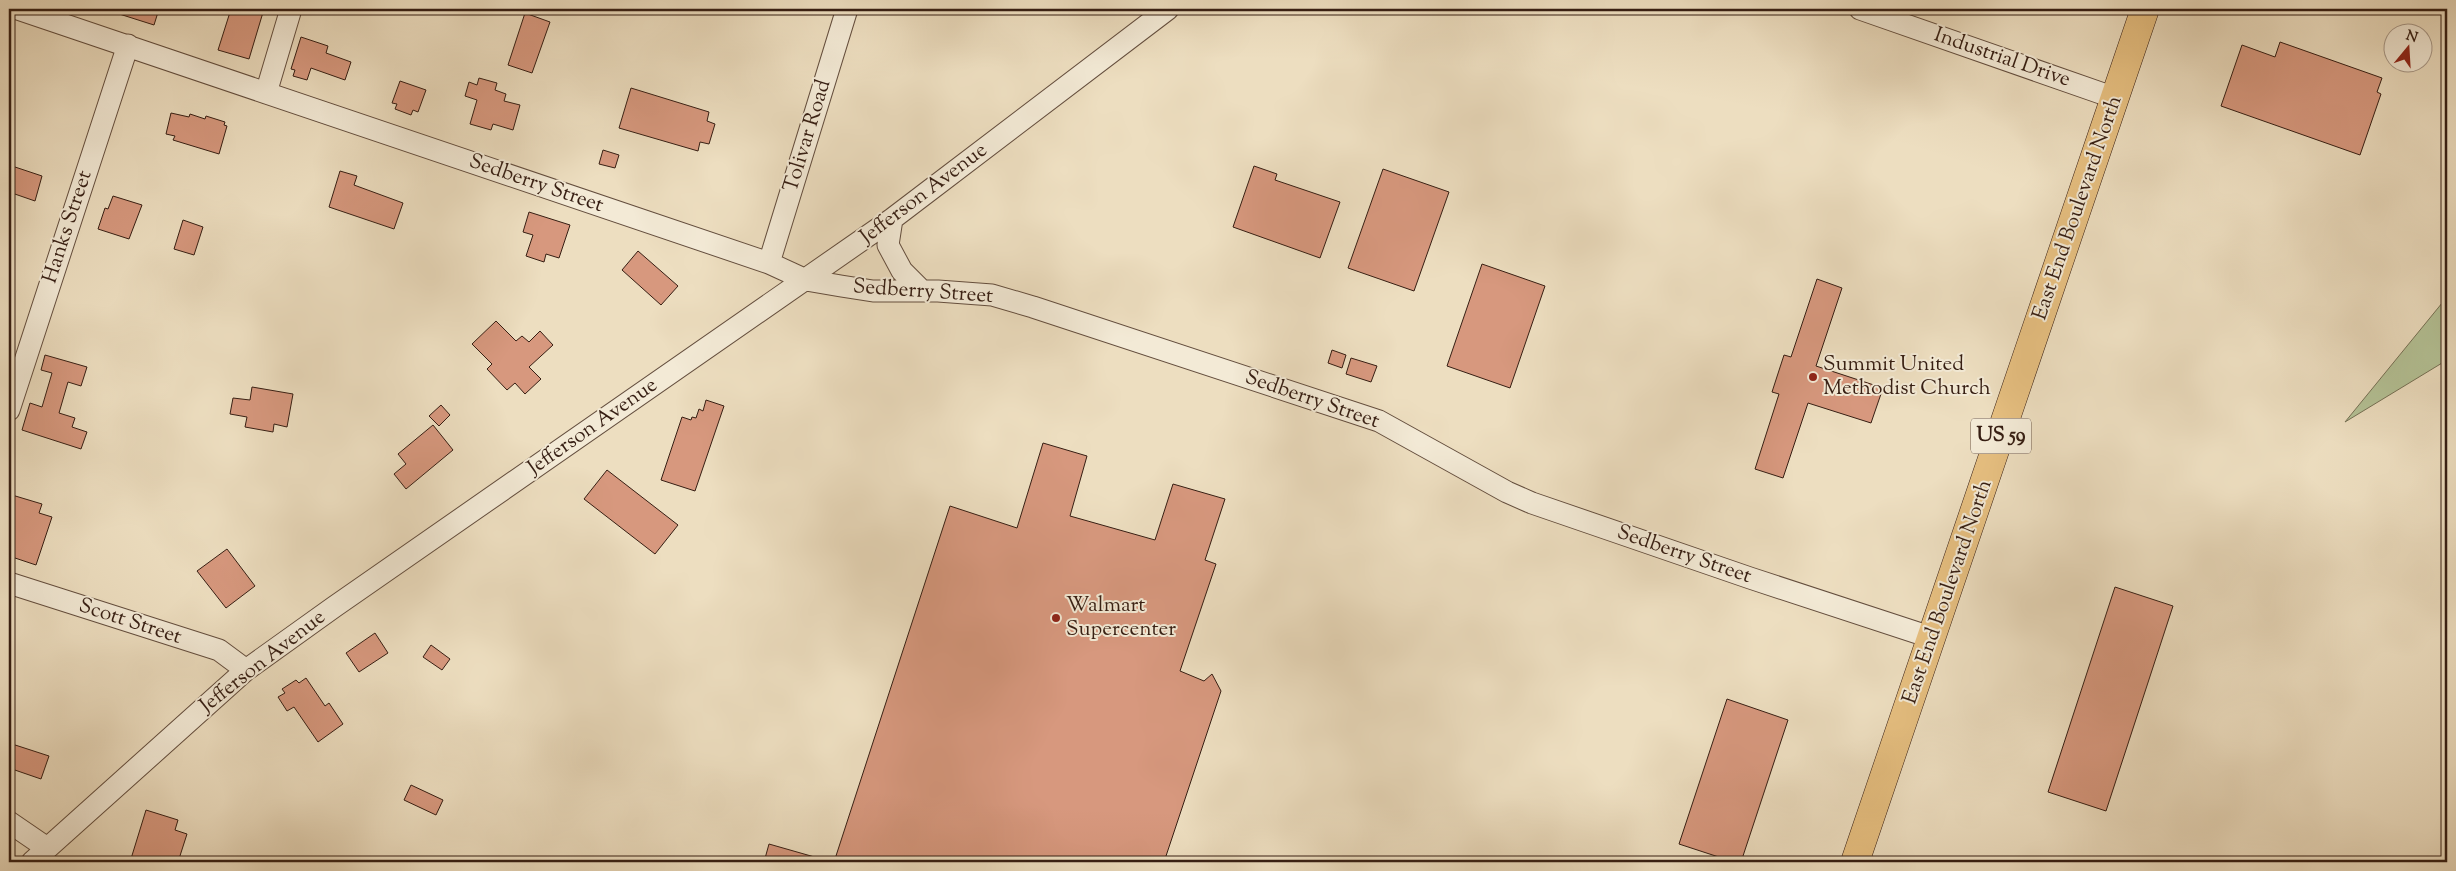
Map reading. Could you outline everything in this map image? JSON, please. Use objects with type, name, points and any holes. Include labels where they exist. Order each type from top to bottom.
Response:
[{"type":"highway","name":"East End Boulevard North","points":[[1855,862],[1933,638],[2145,9]]},
{"type":"street","name":"Sedberry Street","points":[[18,9],[769,262],[806,280],[873,291],[965,292],[1012,300],[1379,421],[1507,492],[1532,503],[1750,578],[1933,638]]},
{"type":"street","points":[[266,93],[291,9]]},
{"type":"street","name":"Tolivar Road","points":[[769,262],[847,9]]},
{"type":"street","name":"Jefferson Avenue","points":[[40,855],[246,670],[892,219],[1168,9]]},
{"type":"street","name":"Industrial Drive","points":[[1860,9],[2115,98]]},
{"type":"street","name":"Hanks Street","points":[[9,410],[17,358],[128,45]]},
{"type":"street","points":[[892,219],[888,245],[902,271],[922,291]]},
{"type":"street","name":"Scott Street","points":[[9,583],[218,650],[246,670]]},
{"type":"street","points":[[9,822],[40,855]]},
{"type":"green space","points":[[2447,297],[2447,360],[2345,422]]},
{"type":"building","points":[[113,9],[159,9],[154,25],[113,12]]},
{"type":"building","points":[[231,9],[264,9],[249,59],[218,50]]},
{"type":"building","points":[[525,13],[550,22],[532,73],[508,65]]},
{"type":"building","points":[[301,37],[328,46],[326,53],[351,62],[345,80],[311,68],[307,80],[293,76],[295,70],[291,69]]},
{"type":"building","points":[[2280,42],[2382,78],[2377,92],[2381,94],[2360,155],[2221,106],[2242,45],[2275,57]]},
{"type":"building","points":[[479,78],[497,83],[495,90],[506,94],[504,101],[520,105],[513,130],[493,124],[491,130],[470,124],[477,100],[465,96],[469,82],[477,85]]},
{"type":"building","points":[[400,81],[426,90],[418,112],[413,110],[411,115],[395,109],[397,104],[392,103]]},
{"type":"building","points":[[631,88],[709,112],[707,121],[715,124],[709,144],[700,142],[698,151],[619,128]]},
{"type":"building","points":[[171,113],[189,117],[190,114],[205,119],[206,116],[225,122],[224,125],[227,126],[219,154],[173,140],[175,136],[166,134]]},
{"type":"building","points":[[603,150],[619,155],[615,168],[599,164]]},
{"type":"building","points":[[9,165],[42,176],[35,201],[9,192]]},
{"type":"building","points":[[1254,166],[1277,174],[1275,180],[1340,202],[1320,258],[1233,227]]},
{"type":"building","points":[[1383,169],[1449,192],[1414,291],[1348,268]]},
{"type":"building","points":[[340,171],[357,176],[354,185],[403,203],[394,229],[329,207]]},
{"type":"building","points":[[113,196],[142,205],[129,239],[98,229],[105,208],[108,209]]},
{"type":"building","points":[[529,212],[570,225],[559,258],[546,254],[544,262],[526,256],[533,235],[523,232]]},
{"type":"building","points":[[183,220],[203,227],[194,255],[174,249]]},
{"type":"building","points":[[638,251],[678,286],[661,305],[622,270]]},
{"type":"building","points":[[1482,264],[1545,286],[1510,388],[1447,366]]},
{"type":"building","name":"Summit United Methodist Church","points":[[1817,279],[1842,288],[1816,366],[1883,388],[1871,423],[1808,403],[1783,478],[1755,469],[1779,394],[1772,392],[1784,355],[1791,357]]},
{"type":"building","points":[[496,321],[516,341],[522,336],[529,342],[540,331],[553,345],[529,367],[541,379],[525,394],[515,383],[507,390],[487,369],[492,364],[472,344]]},
{"type":"building","points":[[1332,350],[1346,355],[1342,368],[1328,363]]},
{"type":"building","points":[[45,355],[87,367],[81,386],[68,382],[59,413],[75,418],[72,427],[87,432],[81,449],[22,430],[30,403],[42,407],[52,373],[41,370]]},
{"type":"building","points":[[1351,358],[1377,366],[1371,382],[1346,374]]},
{"type":"building","points":[[252,387],[293,394],[287,427],[274,424],[273,432],[245,427],[247,417],[230,414],[233,398],[250,400]]},
{"type":"building","points":[[706,400],[724,406],[695,491],[661,480],[682,417],[691,420],[692,417],[696,418],[699,409],[703,411]]},
{"type":"building","points":[[441,405],[450,415],[439,426],[429,416]]},
{"type":"building","points":[[433,425],[453,450],[406,489],[394,474],[406,464],[398,454]]},
{"type":"building","name":"Walmart Supercenter","points":[[1043,443],[1087,456],[1070,516],[1155,540],[1173,484],[1225,499],[1205,560],[1216,564],[1180,671],[1204,681],[1212,674],[1221,691],[1164,862],[834,862],[950,506],[1017,528]]},
{"type":"building","points":[[607,470],[678,525],[655,554],[584,499]]},
{"type":"building","points":[[12,495],[42,504],[39,513],[52,517],[36,565],[9,556],[9,507]]},
{"type":"building","points":[[227,549],[255,586],[226,608],[197,571]]},
{"type":"building","points":[[2115,587],[2173,606],[2106,811],[2048,792]]},
{"type":"building","points":[[375,633],[388,653],[359,672],[346,653]]},
{"type":"building","points":[[431,645],[450,659],[442,670],[423,657]]},
{"type":"building","points":[[306,678],[325,706],[329,703],[343,724],[318,742],[294,707],[287,711],[278,697],[285,693],[282,689],[296,680],[299,683]]},
{"type":"building","points":[[1727,699],[1788,720],[1741,862],[1734,862],[1679,844]]},
{"type":"building","points":[[9,743],[49,756],[41,779],[9,768]]},
{"type":"building","points":[[411,785],[443,800],[436,815],[404,800]]},
{"type":"building","points":[[146,810],[178,820],[175,830],[187,834],[178,862],[130,862]]},
{"type":"building","points":[[769,844],[818,858],[818,862],[764,862]]},
{"type":"place","name":"Summit United Methodist Church","points":[[1813,377]]},
{"type":"place","name":"Walmart Supercenter","points":[[1056,618]]}]
